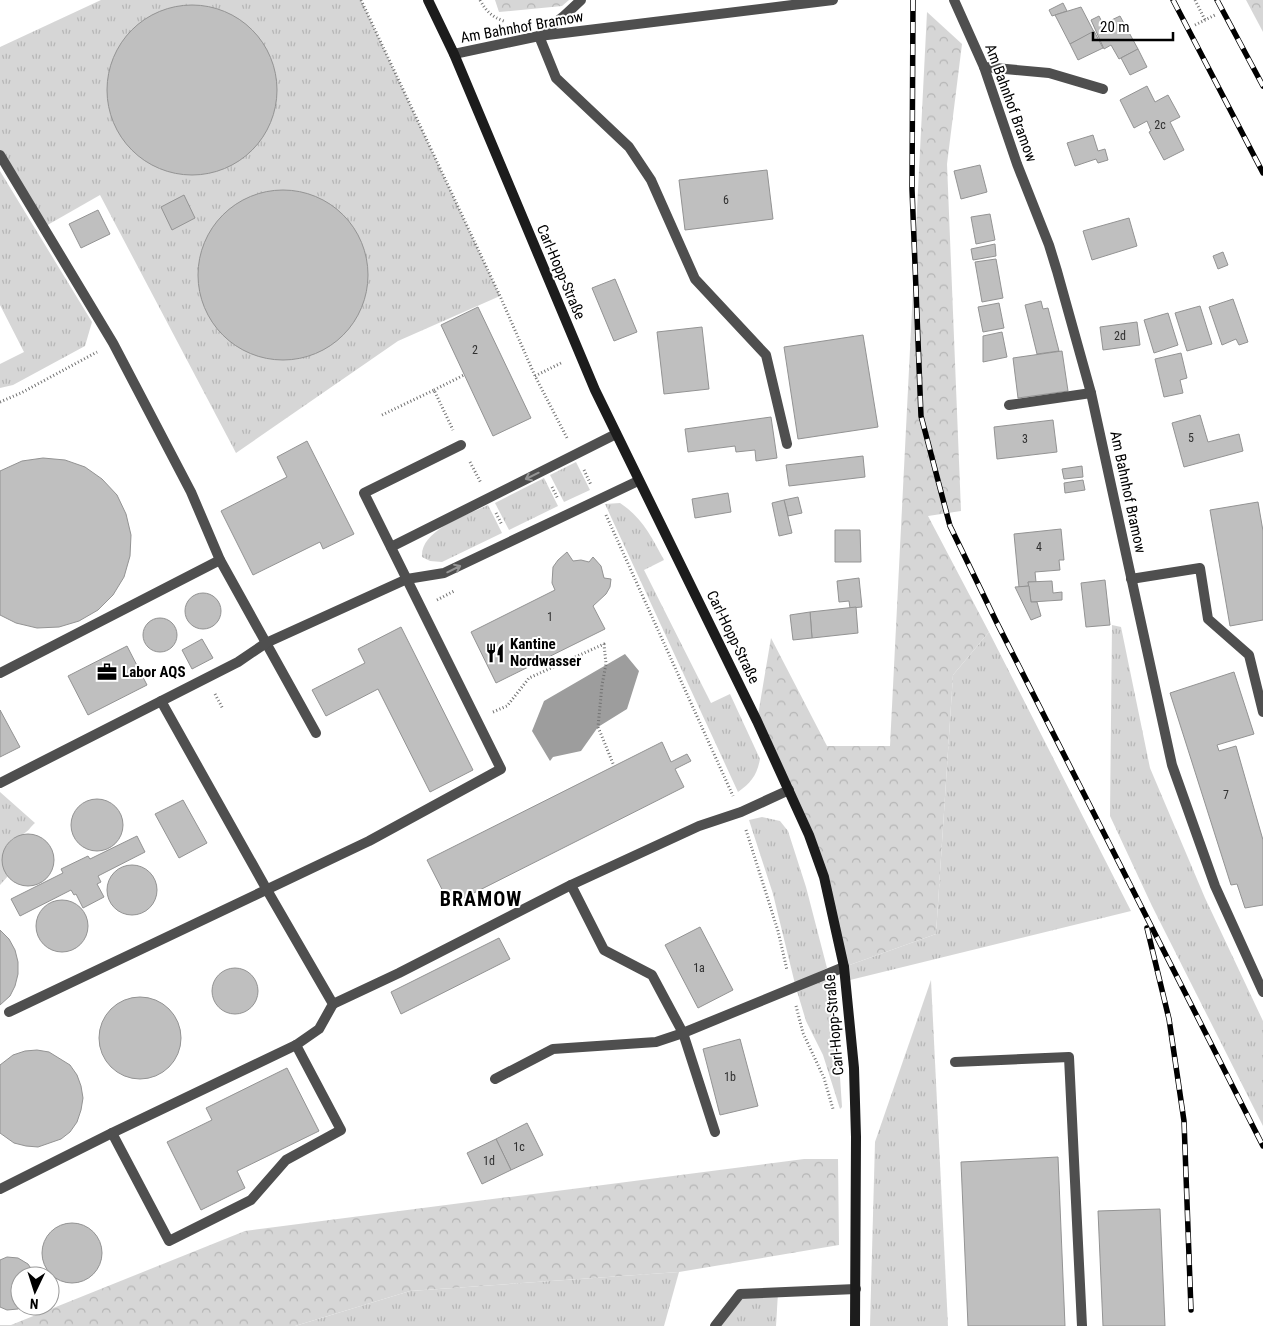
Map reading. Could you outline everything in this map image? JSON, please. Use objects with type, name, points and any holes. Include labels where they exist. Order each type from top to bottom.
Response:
[{"type":"street","name":"Carl-Hopp-Straße","points":[[428,0],[454,54],[595,390],[757,721],[809,835],[824,877],[844,967],[854,1068],[856,1137],[855,1326]]},
{"type":"street","points":[[581,0],[539,36],[556,78],[629,147],[651,180],[695,279],[766,355],[787,444]]},
{"type":"street","name":"Am Bahnhof Bramow","points":[[454,54],[539,36],[796,2],[834,0]]},
{"type":"street","name":"Am Bahnhof Bramow","points":[[954,0],[984,67],[1017,164],[1049,246],[1091,393],[1172,765],[1215,886],[1263,992]]},
{"type":"street","points":[[984,67],[1049,73],[1104,89]]},
{"type":"street","points":[[0,154],[113,343],[191,492],[220,560],[316,733]]},
{"type":"street","points":[[1009,405],[1091,393]]},
{"type":"street","points":[[391,547],[616,434]]},
{"type":"street","points":[[9,1012],[369,841],[501,769],[364,493],[461,445]]},
{"type":"street","points":[[0,783],[238,662],[266,643],[406,579],[444,573],[638,480]]},
{"type":"street","points":[[0,673],[220,560]]},
{"type":"street","points":[[1131,579],[1200,568],[1208,619],[1249,655],[1263,712]]},
{"type":"street","points":[[161,701],[266,890],[333,1004]]},
{"type":"street","points":[[0,1189],[296,1045],[319,1029],[333,1004],[399,973],[571,885],[698,826],[740,812],[789,790]]},
{"type":"street","points":[[571,885],[604,950],[652,976],[683,1033],[716,1132]]},
{"type":"street","points":[[495,1078],[553,1049],[656,1042],[683,1033],[844,967]]},
{"type":"street","points":[[112,1133],[169,1241],[251,1200],[286,1160],[342,1130],[296,1045]]},
{"type":"street","points":[[955,1062],[1069,1057],[1082,1326]]},
{"type":"street","points":[[715,1326],[740,1294],[856,1289]]},
{"type":"path","points":[[361,0],[500,296],[534,376],[576,454],[740,812],[778,931],[803,1033],[824,1078],[834,1109]]},
{"type":"path","points":[[480,0],[494,18],[504,21]]},
{"type":"path","points":[[1195,0],[1205,20]]},
{"type":"path","points":[[1195,25],[1215,15]]},
{"type":"path","points":[[0,402],[21,393],[113,343]]},
{"type":"path","points":[[534,376],[561,363],[563,366]]},
{"type":"path","points":[[434,390],[464,375]]},
{"type":"path","points":[[477,720],[507,706],[529,678],[604,644],[606,664],[598,727],[614,766]]},
{"type":"green space","points":[[101,0],[361,0],[500,296],[398,341],[236,453],[100,195],[44,227],[0,155],[0,47]]},
{"type":"green space","points":[[495,0],[569,0],[562,6],[499,12]]},
{"type":"green space","points":[[1246,0],[1263,0],[1263,32]]},
{"type":"green space","points":[[927,12],[962,44],[947,164],[961,511],[928,516],[989,632],[953,675],[936,934],[844,967],[824,877],[757,721],[771,638],[827,746],[890,746]]},
{"type":"green space","points":[[0,171],[92,322],[85,346],[13,385],[0,388],[0,364],[24,352],[0,305]]},
{"type":"green space","points":[[576,462],[590,490],[564,502],[550,475]]},
{"type":"green space","points":[[544,478],[558,506],[509,530],[495,503]]},
{"type":"green space","points":[[620,503],[640,521],[651,536],[664,560],[644,570],[711,703],[730,694],[760,759],[753,778],[738,792],[605,504]]},
{"type":"green space","points":[[488,505],[502,533],[442,562],[430,561],[422,557],[423,547],[436,531]]},
{"type":"green space","points":[[1112,625],[1121,627],[1150,768],[1205,898],[1263,1021],[1263,1126],[1152,906],[1110,816]]},
{"type":"green space","points":[[989,632],[1131,911],[846,981],[844,967],[936,934],[953,675]]},
{"type":"green space","points":[[0,792],[35,823],[21,836],[12,839],[5,848],[3,861],[8,876],[0,885]]},
{"type":"green space","points":[[762,817],[780,821],[788,831],[806,887],[827,968],[795,984],[773,894],[749,820]]},
{"type":"green space","points":[[828,978],[839,1062],[842,1107],[840,1109],[823,1055],[806,1021],[797,991]]},
{"type":"green space","points":[[931,980],[948,1326],[870,1326],[875,1142]]},
{"type":"green space","points":[[804,1159],[838,1159],[839,1245],[679,1272],[410,1291],[295,1326],[0,1326],[11,1325],[33,1316],[60,1316],[60,1305],[245,1231]]},
{"type":"green space","points":[[679,1272],[664,1326],[295,1326],[410,1291]]},
{"type":"green space","points":[[778,1293],[776,1326],[721,1326],[740,1294]]},
{"type":"shaded area","points":[[625,654],[639,671],[627,709],[598,727],[581,751],[553,757],[550,761],[532,731],[544,701]]},
{"type":"building","points":[[1063,3],[1067,11],[1052,16],[1049,10]]},
{"type":"building","points":[[200,5],[225,11],[246,24],[258,36],[274,65],[277,90],[276,107],[271,123],[258,144],[246,156],[217,172],[184,175],[159,169],[138,156],[126,144],[110,115],[107,82],[113,57],[126,36],[138,24],[167,8]]},
{"type":"building","points":[[1081,7],[1094,32],[1070,44],[1055,15]]},
{"type":"building","points":[[1099,16],[1103,24],[1120,16],[1138,49],[1119,59],[1111,45],[1104,49],[1091,20]]},
{"type":"building","points":[[1094,31],[1103,48],[1078,60],[1070,44]]},
{"type":"building","points":[[1138,49],[1147,67],[1130,75],[1121,58]]},
{"type":"building","points":[[1147,86],[1155,102],[1168,95],[1180,117],[1170,122],[1184,150],[1164,160],[1149,132],[1151,131],[1147,121],[1134,128],[1120,100]]},
{"type":"building","points":[[1093,135],[1098,151],[1105,149],[1108,160],[1098,163],[1096,159],[1075,166],[1067,143]]},
{"type":"building","points":[[980,165],[987,192],[961,199],[954,171]]},
{"type":"building","points":[[767,170],[773,219],[685,230],[679,180]]},
{"type":"building","points":[[283,190],[308,194],[323,200],[337,209],[349,221],[358,235],[364,250],[368,275],[364,300],[358,315],[349,329],[337,341],[323,350],[308,356],[283,360],[258,356],[243,350],[229,341],[217,329],[208,315],[202,300],[198,275],[202,250],[208,235],[217,221],[229,209],[243,200],[258,194]]},
{"type":"building","points":[[184,195],[195,218],[172,230],[161,207]]},
{"type":"building","points":[[98,210],[110,234],[81,248],[69,224]]},
{"type":"building","points":[[990,214],[995,240],[976,244],[971,217]]},
{"type":"building","points":[[1129,218],[1137,246],[1092,260],[1083,231]]},
{"type":"building","points":[[995,244],[996,256],[973,260],[971,249]]},
{"type":"building","points":[[1223,252],[1228,265],[1218,269],[1213,256]]},
{"type":"building","points":[[996,259],[1003,298],[982,302],[975,262]]},
{"type":"building","points":[[615,279],[637,332],[614,341],[592,288]]},
{"type":"building","points":[[1233,299],[1248,342],[1239,345],[1236,339],[1222,345],[1209,307]]},
{"type":"building","points":[[1041,301],[1043,309],[1048,308],[1059,351],[1037,354],[1025,305]]},
{"type":"building","points":[[999,303],[1004,328],[983,332],[978,307]]},
{"type":"building","points":[[1200,306],[1212,344],[1187,351],[1175,313]]},
{"type":"building","points":[[478,307],[531,418],[493,436],[441,325]]},
{"type":"building","points":[[1168,313],[1178,345],[1154,353],[1144,320]]},
{"type":"building","points":[[1137,322],[1140,345],[1103,350],[1100,327]]},
{"type":"building","points":[[702,327],[709,389],[664,394],[657,332]]},
{"type":"building","points":[[1002,332],[1007,357],[983,362],[983,336]]},
{"type":"building","points":[[863,335],[878,427],[798,439],[784,347]]},
{"type":"building","points":[[1062,351],[1068,391],[1018,398],[1013,358]]},
{"type":"building","points":[[1181,353],[1187,378],[1180,380],[1183,393],[1164,397],[1155,359]]},
{"type":"building","points":[[1200,415],[1208,442],[1239,434],[1243,451],[1184,467],[1172,423]]},
{"type":"building","points":[[771,417],[777,458],[756,461],[755,450],[736,452],[735,446],[688,452],[685,429]]},
{"type":"building","points":[[1053,420],[1057,452],[997,459],[994,427]]},
{"type":"building","points":[[307,441],[354,534],[323,549],[320,542],[253,575],[221,511],[287,477],[277,457]]},
{"type":"building","points":[[863,456],[865,477],[789,486],[786,465]]},
{"type":"building","points":[[43,458],[65,460],[85,467],[102,479],[117,495],[126,514],[131,535],[130,556],[124,577],[113,595],[98,610],[79,621],[59,627],[37,628],[16,623],[0,615],[0,471],[22,461]]},
{"type":"building","points":[[1082,466],[1083,477],[1064,479],[1062,469]]},
{"type":"building","points":[[1083,480],[1085,490],[1065,493],[1064,483]]},
{"type":"building","points":[[728,493],[731,512],[695,518],[692,499]]},
{"type":"building","points":[[798,497],[802,513],[788,516],[784,500]]},
{"type":"building","points":[[784,500],[792,533],[779,536],[772,503]]},
{"type":"building","points":[[1258,502],[1263,531],[1263,620],[1230,626],[1210,510]]},
{"type":"building","points":[[1061,529],[1064,560],[1059,560],[1060,570],[1035,572],[1036,582],[1028,582],[1029,586],[1019,587],[1014,534]]},
{"type":"building","points":[[835,530],[860,530],[861,562],[835,562]]},
{"type":"building","points":[[567,552],[573,561],[589,562],[593,557],[601,566],[604,578],[611,579],[610,587],[606,594],[593,606],[605,629],[496,683],[471,632],[555,590],[552,583],[553,567]]},
{"type":"building","points":[[859,578],[862,607],[850,608],[849,601],[839,602],[837,581]]},
{"type":"building","points":[[1105,580],[1110,625],[1086,627],[1081,583]]},
{"type":"building","points":[[1052,581],[1053,593],[1062,592],[1062,600],[1031,602],[1028,582]]},
{"type":"building","points":[[1029,586],[1031,602],[1037,602],[1041,616],[1031,620],[1015,587]]},
{"type":"building","points":[[203,593],[215,599],[221,611],[215,623],[203,629],[191,623],[185,611],[191,599]]},
{"type":"building","points":[[856,607],[858,633],[812,638],[810,612]]},
{"type":"building","points":[[810,612],[812,638],[793,640],[790,615]]},
{"type":"building","points":[[160,618],[172,623],[177,635],[172,647],[160,652],[148,647],[143,635],[148,623]]},
{"type":"building","points":[[401,627],[473,770],[430,792],[378,689],[326,716],[312,690],[365,663],[358,649]]},
{"type":"building","points":[[202,639],[213,658],[192,669],[182,650]]},
{"type":"building","points":[[127,646],[147,685],[88,715],[68,676]]},
{"type":"building","points":[[1234,672],[1254,734],[1217,745],[1219,751],[1236,746],[1263,840],[1263,905],[1245,908],[1237,884],[1231,885],[1170,693]]},
{"type":"building","points":[[0,710],[20,747],[0,757]]},
{"type":"building","points":[[662,742],[671,762],[687,754],[691,761],[675,769],[684,787],[450,905],[427,860]]},
{"type":"building","points":[[97,799],[111,803],[119,811],[123,825],[119,839],[111,847],[97,851],[83,847],[75,839],[71,825],[75,811],[83,803]]},
{"type":"building","points":[[183,800],[207,843],[179,858],[155,814]]},
{"type":"building","points":[[28,834],[38,836],[46,842],[52,850],[54,860],[52,870],[46,878],[38,884],[28,886],[18,884],[10,878],[4,870],[2,860],[4,850],[10,842],[18,836]]},
{"type":"building","points":[[137,836],[145,852],[98,876],[101,882],[97,884],[104,897],[83,908],[76,894],[74,895],[71,890],[20,916],[11,899],[63,873],[61,869],[88,856],[90,859]]},
{"type":"building","points":[[127,865],[137,865],[150,872],[157,885],[157,895],[150,908],[137,915],[127,915],[118,911],[111,904],[107,895],[107,885],[111,876],[118,869]]},
{"type":"building","points":[[62,900],[72,902],[80,908],[86,916],[88,926],[86,936],[80,944],[72,950],[62,952],[52,950],[44,944],[38,936],[36,926],[38,916],[44,908],[52,902]]},
{"type":"building","points":[[700,927],[733,990],[698,1008],[665,945]]},
{"type":"building","points":[[0,930],[9,939],[15,950],[18,974],[10,996],[0,1005]]},
{"type":"building","points":[[499,938],[510,959],[401,1014],[391,992]]},
{"type":"building","points":[[230,968],[240,968],[254,978],[258,991],[254,1004],[248,1010],[240,1014],[230,1014],[216,1004],[212,996],[212,986],[222,972]]},
{"type":"building","points":[[132,997],[148,997],[163,1004],[174,1015],[181,1030],[178,1054],[169,1067],[148,1079],[132,1079],[117,1072],[106,1061],[99,1046],[99,1030],[106,1015],[117,1004]]},
{"type":"building","points":[[740,1039],[758,1106],[720,1115],[703,1049]]},
{"type":"building","points":[[37,1050],[49,1052],[70,1065],[77,1075],[83,1098],[77,1122],[70,1132],[61,1139],[38,1147],[14,1143],[0,1133],[0,1065],[13,1055]]},
{"type":"building","points":[[287,1068],[319,1131],[237,1171],[245,1188],[201,1210],[167,1142],[212,1120],[206,1108]]},
{"type":"building","points":[[527,1123],[543,1155],[511,1170],[496,1139]]},
{"type":"building","points":[[496,1139],[511,1170],[482,1184],[467,1153]]},
{"type":"building","points":[[1058,1157],[1065,1326],[968,1326],[961,1162]]},
{"type":"building","points":[[1160,1209],[1165,1326],[1103,1326],[1098,1211]]},
{"type":"building","points":[[72,1223],[88,1228],[93,1232],[101,1247],[101,1259],[93,1274],[88,1278],[72,1283],[60,1280],[60,1266],[46,1266],[42,1253],[47,1237],[51,1232],[56,1228]]},
{"type":"building","points":[[7,1257],[18,1258],[29,1266],[10,1266],[10,1310],[0,1307],[0,1260]]},
{"type":"railway","points":[[913,0],[912,189],[921,416],[950,526],[997,623],[1263,1146]]},
{"type":"railway","points":[[1173,0],[1263,173]]},
{"type":"railway","points":[[1217,0],[1263,86]]},
{"type":"railway","points":[[1147,928],[1169,1019],[1184,1121],[1191,1310]]},
{"type":"place","name":"Kantine Nordwasser","points":[[495,653]]},
{"type":"place","name":"Labor AQS","points":[[107,672]]},
{"type":"district","name":"BRAMOW","points":[[481,899]]}]
